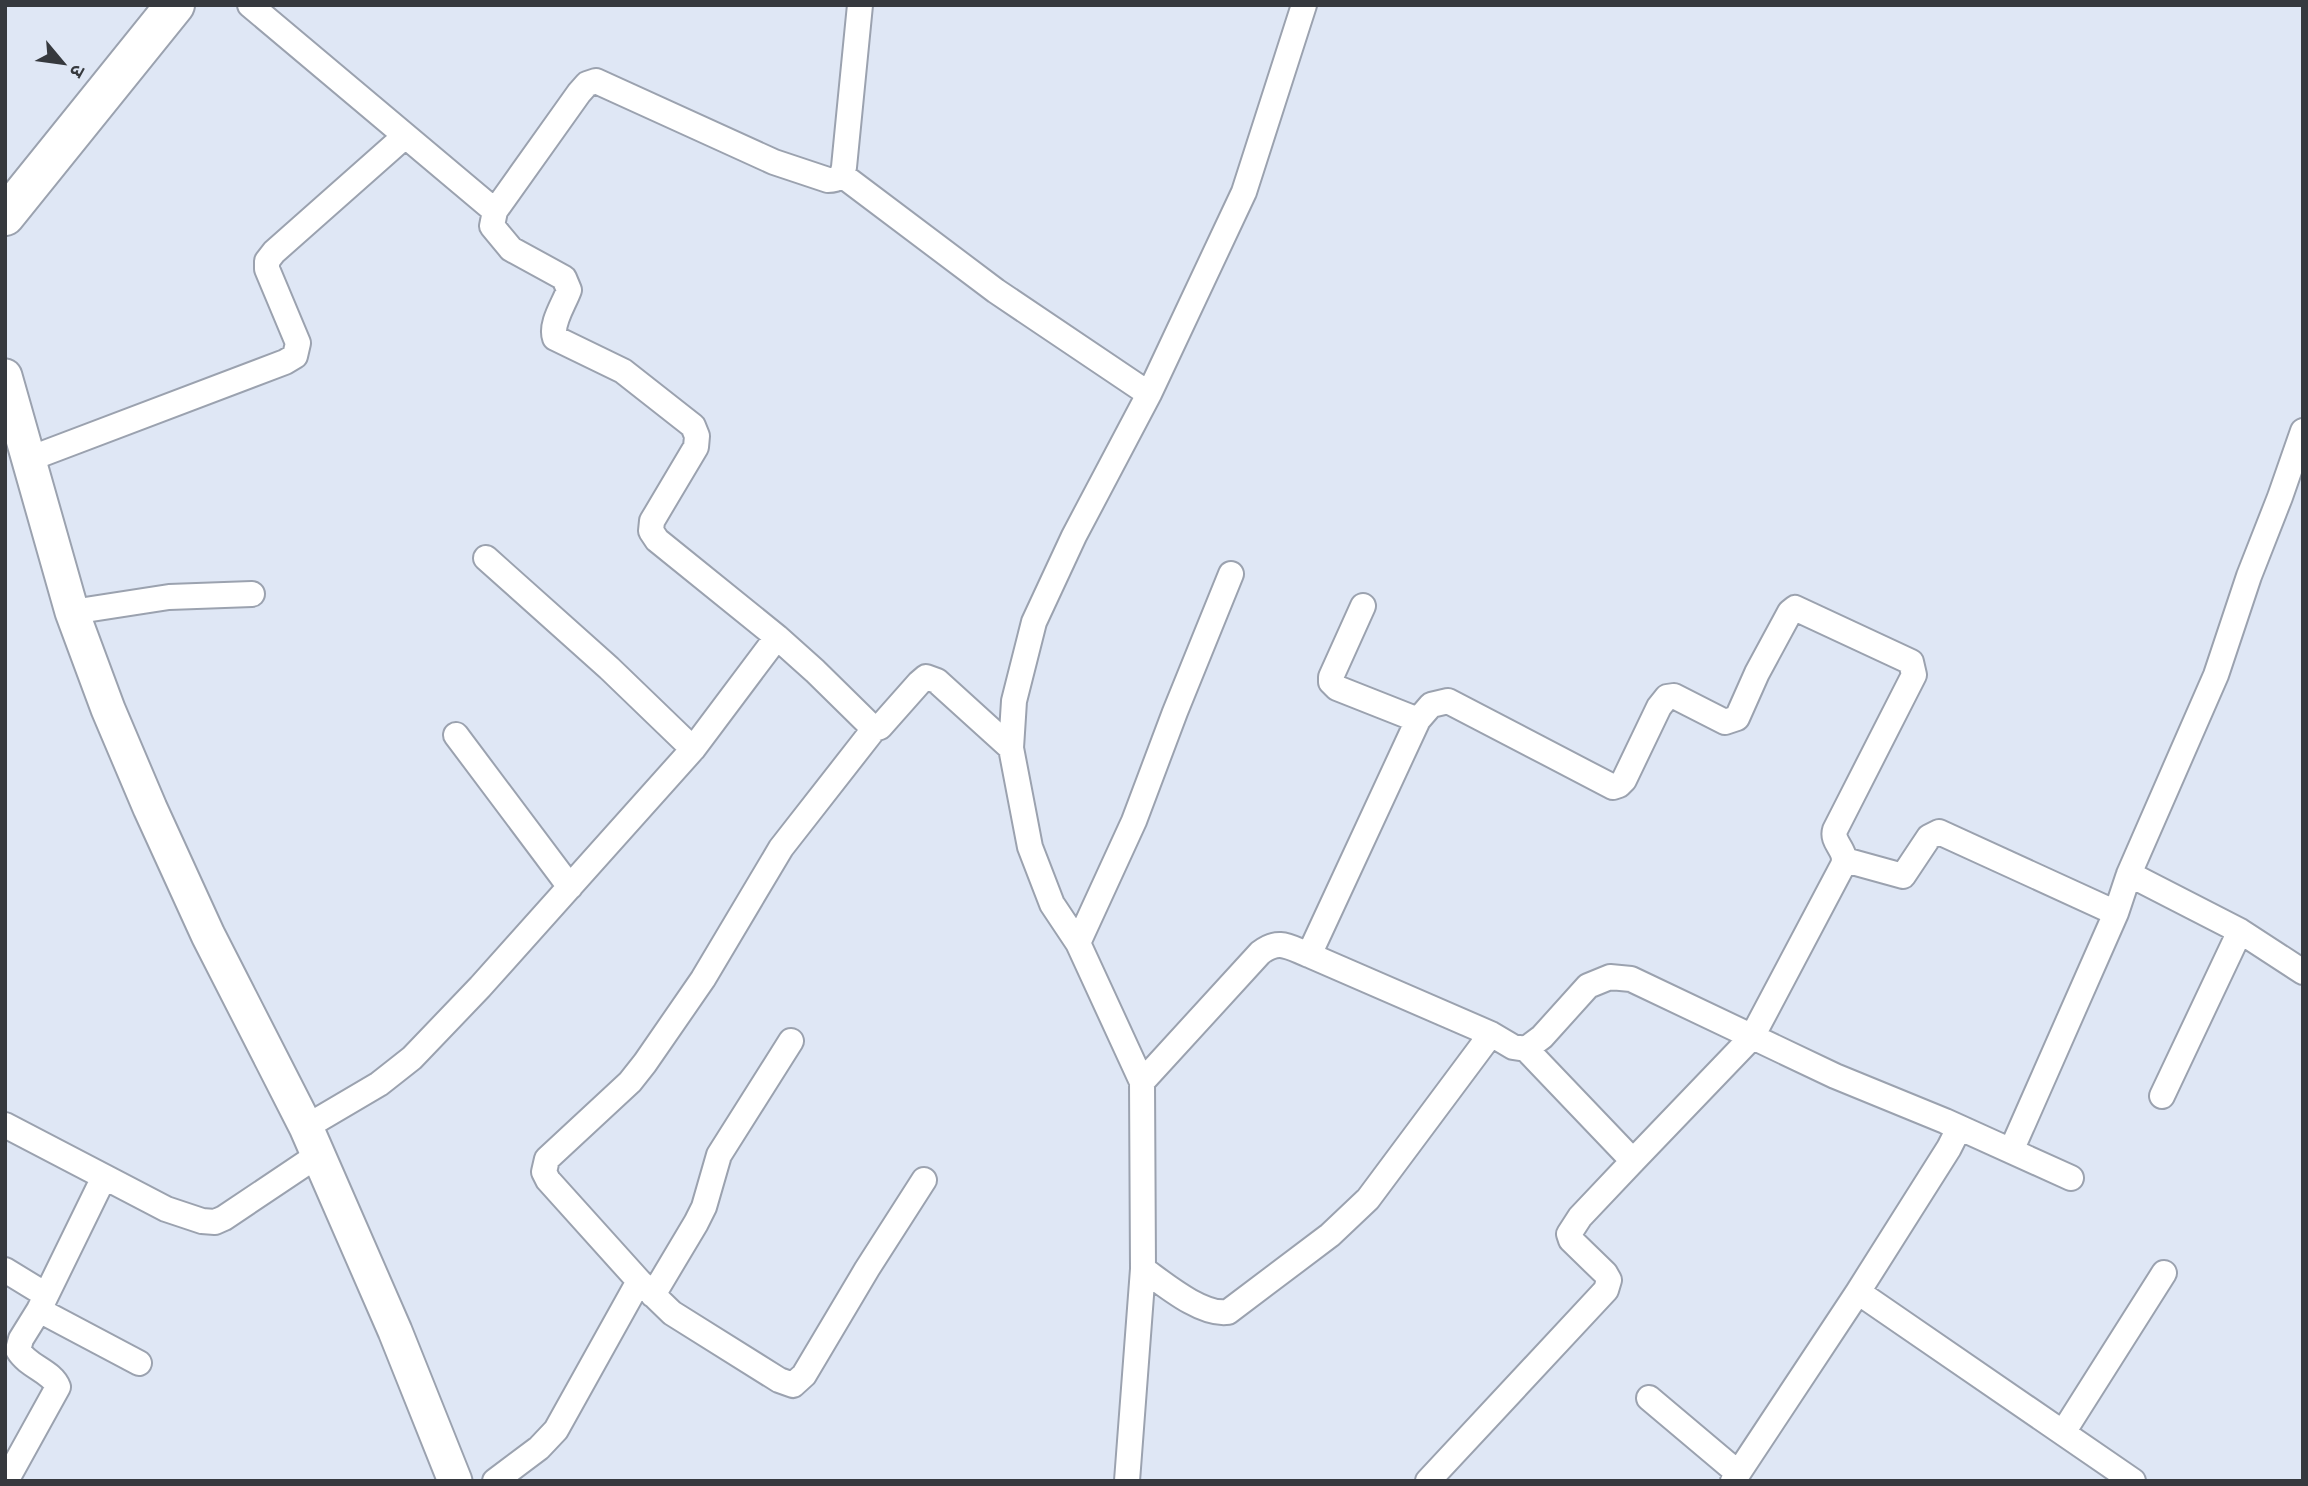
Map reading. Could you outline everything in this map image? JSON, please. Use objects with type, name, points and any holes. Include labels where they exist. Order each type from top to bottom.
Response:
[{"type":"highway","points":[[5,216],[175,5]]},
{"type":"main road","points":[[5,376],[72,612],[108,709],[208,935],[312,1141],[396,1331],[455,1481]]},
{"type":"street","points":[[250,5],[495,211]]},
{"type":"street","points":[[860,5],[842,175],[836,180],[828,180],[774,162],[596,81],[587,84],[579,93],[495,211],[492,226],[499,238],[511,249],[564,278],[569,290],[555,325],[555,338],[623,371],[693,426],[698,436],[696,447],[652,521],[651,531],[657,540],[777,637],[816,671],[874,729]]},
{"type":"street","points":[[1127,1481],[1143,1269],[1142,1082],[1078,943],[1052,904],[1030,847],[1011,748],[1014,701],[1034,622],[1074,536],[1149,394],[1244,192],[1304,5]]},
{"type":"street","points":[[29,459],[295,356],[298,343],[267,269],[267,261],[405,136]]},
{"type":"street","points":[[842,175],[996,291],[1149,394]]},
{"type":"street","points":[[2011,1151],[2216,676],[2249,576],[2299,459],[2303,431]]},
{"type":"street","points":[[486,558],[609,668],[694,749]]},
{"type":"street","points":[[1078,943],[1134,821],[1231,574]]},
{"type":"street","points":[[72,612],[169,597],[252,594]]},
{"type":"street","points":[[1363,606],[1331,682],[1337,688],[1418,720]]},
{"type":"street","points":[[1309,955],[1418,720],[1432,705],[1448,701],[1613,787],[1619,785],[1659,707],[1667,697],[1674,696],[1725,722],[1737,718],[1790,611],[1799,608],[1911,662],[1914,668],[1913,676],[1835,830],[1835,840],[1845,860],[1903,876],[1929,837],[1939,832],[2116,913]]},
{"type":"street","points":[[5,1125],[166,1209],[202,1221],[215,1222],[224,1218],[412,1058],[481,987],[694,749],[777,637]]},
{"type":"street","points":[[924,1180],[798,1383],[788,1384],[672,1313],[646,1288],[548,1180],[544,1172],[547,1159],[630,1082],[645,1063],[702,979],[781,848],[874,729],[880,727],[919,683],[926,677],[937,681],[1011,748]]},
{"type":"street","points":[[456,735],[570,887]]},
{"type":"street","points":[[1428,1481],[1606,1290],[1609,1280],[1605,1273],[1571,1240],[1569,1234],[1580,1217],[1752,1037],[1845,860]]},
{"type":"street","points":[[2129,874],[2240,931],[2303,972]]},
{"type":"street","points":[[2162,1096],[2240,931]]},
{"type":"street","points":[[1142,1082],[1260,953],[1271,944],[1283,944],[1491,1034],[1513,1047],[1526,1049],[1633,1161]]},
{"type":"street","points":[[1526,1049],[1542,1037],[1587,986],[1610,977],[1630,979],[1752,1037],[2071,1178]]},
{"type":"street","points":[[1143,1269],[1185,1298],[1212,1311],[1228,1312],[1330,1235],[1368,1199],[1491,1034]]},
{"type":"street","points":[[495,1481],[550,1439],[646,1288],[696,1223],[704,1207],[719,1155],[791,1041]]},
{"type":"street","points":[[1649,1398],[1735,1477],[1858,1292],[1959,1128]]},
{"type":"street","points":[[6,1481],[58,1387],[53,1378],[24,1360],[18,1350],[20,1339],[43,1303],[104,1177]]},
{"type":"street","points":[[5,1270],[43,1303],[139,1363]]},
{"type":"street","points":[[2064,1431],[2164,1273]]},
{"type":"street","points":[[1858,1292],[2064,1431],[2126,1479]]}]
